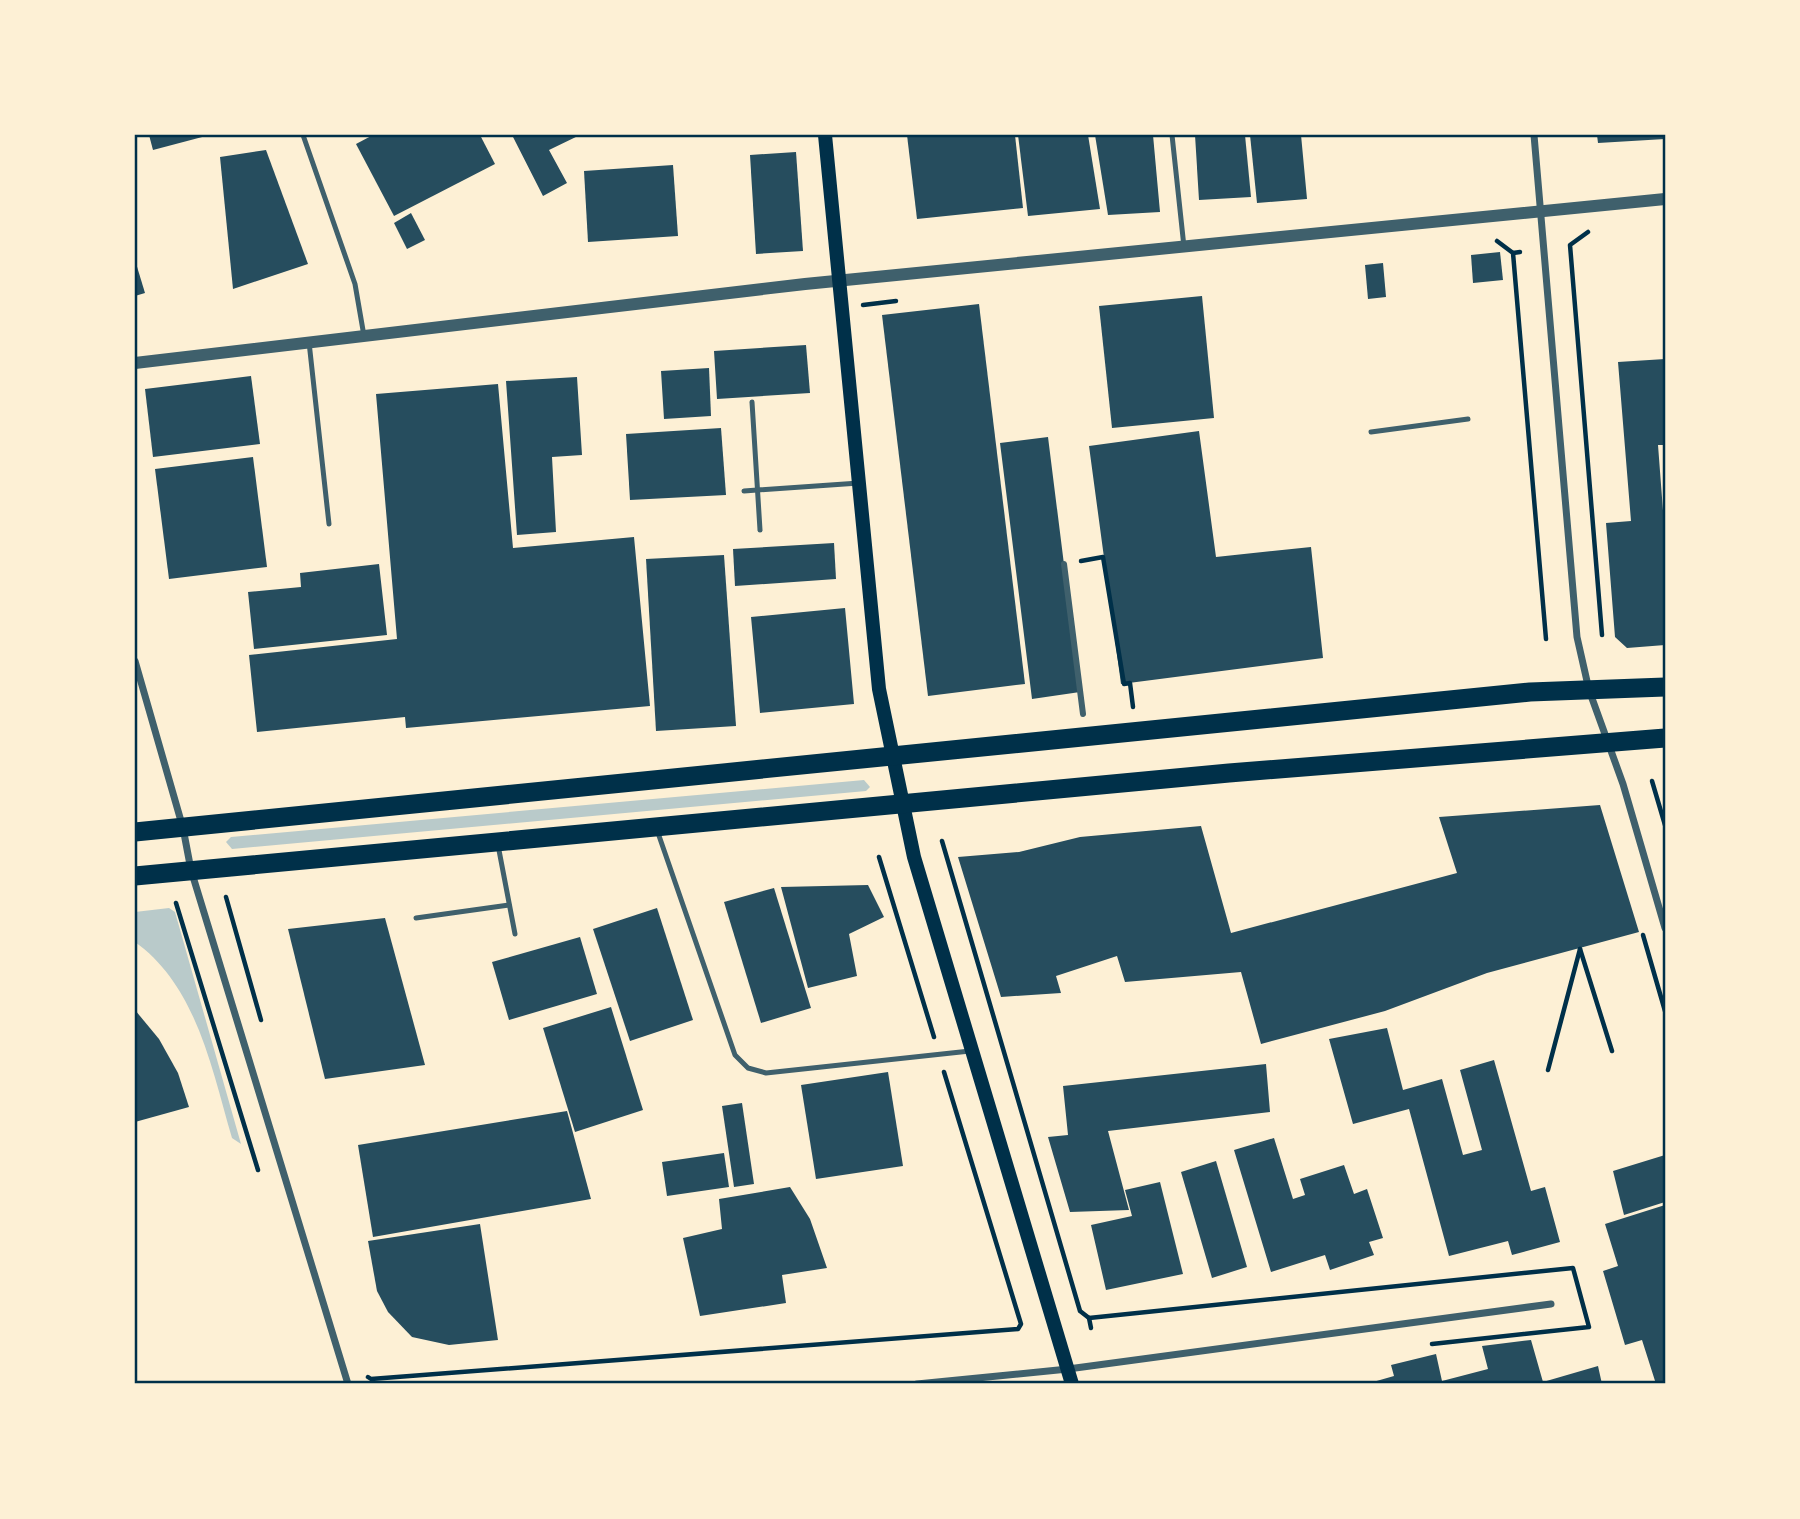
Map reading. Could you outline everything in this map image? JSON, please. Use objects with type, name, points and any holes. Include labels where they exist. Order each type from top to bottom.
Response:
[{"type":"highway","points":[[135,832],[891,754],[1530,692],[1665,687]]},
{"type":"highway","points":[[135,876],[1229,773],[1665,738]]},
{"type":"main road","points":[[825,135],[837,281],[880,696],[891,754],[901,804],[971,1051],[1072,1384]]},
{"type":"street","points":[[1534,135],[1577,637],[1588,690],[1608,743],[1665,928]]},
{"type":"street","points":[[135,363],[837,281],[1665,199]]},
{"type":"street","points":[[1064,564],[1083,714]]},
{"type":"street","points":[[135,661],[183,828],[191,870],[348,1384]]},
{"type":"street","points":[[916,1384],[959,1382],[1551,1304]]},
{"type":"lane","points":[[303,135],[355,284],[364,336]]},
{"type":"lane","points":[[1172,135],[1184,247]]},
{"type":"lane","points":[[309,342],[329,524]]},
{"type":"lane","points":[[752,402],[755,491],[761,530]]},
{"type":"lane","points":[[1371,432],[1468,419]]},
{"type":"lane","points":[[744,491],[859,483]]},
{"type":"lane","points":[[656,827],[735,1055],[748,1068],[766,1073],[971,1051]]},
{"type":"lane","points":[[497,842],[514,934]]},
{"type":"lane","points":[[416,918],[509,905]]},
{"type":"path","points":[[1600,231],[1587,232],[1568,245],[1602,635]]},
{"type":"path","points":[[1486,242],[1499,241],[1513,253],[1546,639]]},
{"type":"path","points":[[1513,253],[1520,252]]},
{"type":"path","points":[[862,305],[903,301]]},
{"type":"path","points":[[1073,562],[1104,557],[1124,684],[1130,683],[1133,709]]},
{"type":"path","points":[[1652,781],[1665,825]]},
{"type":"path","points":[[942,841],[1080,1311],[1089,1318],[1091,1328]]},
{"type":"path","points":[[364,1374],[372,1380],[1018,1329],[1021,1324],[879,857]]},
{"type":"path","points":[[226,897],[264,1029]]},
{"type":"path","points":[[1548,1070],[1580,948],[1612,1051]]},
{"type":"path","points":[[1021,1324],[1029,1323]]},
{"type":"shaded area","points":[[864,780],[870,787],[866,791],[232,849],[226,842],[231,837]]},
{"type":"shaded area","points":[[169,908],[175,912],[241,1144],[232,1138],[209,1058],[188,1005],[156,960],[135,942],[135,912]]},
{"type":"building","points":[[149,135],[206,135],[206,136],[153,150]]},
{"type":"building","points":[[373,135],[480,135],[495,164],[394,216],[356,144]]},
{"type":"building","points":[[512,135],[580,135],[549,150],[567,183],[543,196]]},
{"type":"building","points":[[907,135],[1015,135],[1023,208],[917,219]]},
{"type":"building","points":[[1018,135],[1088,135],[1100,209],[1028,216]]},
{"type":"building","points":[[1095,135],[1153,135],[1160,212],[1108,215]]},
{"type":"building","points":[[1195,135],[1245,135],[1251,197],[1199,200]]},
{"type":"building","points":[[1250,135],[1301,135],[1307,199],[1257,203]]},
{"type":"building","points":[[1597,135],[1665,135],[1665,139],[1598,143]]},
{"type":"building","points":[[266,150],[308,264],[233,289],[220,157]]},
{"type":"building","points":[[796,152],[803,251],[756,254],[750,155]]},
{"type":"building","points":[[673,165],[678,236],[588,242],[584,171]]},
{"type":"building","points":[[411,213],[425,240],[407,249],[394,223]]},
{"type":"building","points":[[1500,252],[1503,280],[1473,283],[1471,255]]},
{"type":"building","points":[[135,260],[145,293],[135,296]]},
{"type":"building","points":[[1383,263],[1386,297],[1368,299],[1365,265]]},
{"type":"building","points":[[1202,296],[1214,418],[1112,428],[1099,306]]},
{"type":"building","points":[[979,304],[1025,684],[928,696],[882,315]]},
{"type":"building","points":[[806,345],[810,393],[717,399],[714,351]]},
{"type":"building","points":[[1665,359],[1665,445],[1658,445],[1665,537],[1665,645],[1627,648],[1615,637],[1606,523],[1631,521],[1618,362]]},
{"type":"building","points":[[709,368],[711,416],[664,419],[661,371]]},
{"type":"building","points":[[251,376],[260,444],[153,457],[145,389]]},
{"type":"building","points":[[577,377],[582,455],[552,457],[556,532],[517,535],[506,381]]},
{"type":"building","points":[[498,384],[513,548],[634,537],[650,706],[406,728],[405,717],[257,732],[249,655],[397,639],[376,394]]},
{"type":"building","points":[[721,428],[726,495],[630,500],[626,434]]},
{"type":"building","points":[[1199,431],[1216,557],[1311,547],[1323,658],[1121,684],[1089,446]]},
{"type":"building","points":[[1048,437],[1080,692],[1032,699],[1000,443]]},
{"type":"building","points":[[253,457],[267,567],[169,579],[155,469]]},
{"type":"building","points":[[834,543],[836,579],[735,586],[733,549]]},
{"type":"building","points":[[724,555],[736,726],[656,731],[646,559]]},
{"type":"building","points":[[379,564],[387,635],[254,649],[248,592],[301,587],[300,573]]},
{"type":"building","points":[[845,608],[854,704],[760,713],[751,617]]},
{"type":"building","points":[[1600,805],[1639,932],[1487,973],[1385,1011],[1261,1044],[1241,972],[1125,982],[1117,956],[1056,976],[1061,993],[1001,997],[958,857],[1019,852],[1080,837],[1201,826],[1231,933],[1457,873],[1439,817]]},
{"type":"building","points":[[868,885],[884,917],[849,934],[857,976],[808,988],[781,887]]},
{"type":"building","points":[[774,888],[811,1008],[761,1023],[724,902]]},
{"type":"building","points":[[657,908],[693,1020],[630,1041],[593,929]]},
{"type":"building","points":[[385,918],[425,1065],[325,1079],[288,929]]},
{"type":"building","points":[[580,937],[597,994],[509,1020],[492,962]]},
{"type":"building","points":[[611,1007],[643,1110],[575,1132],[543,1028]]},
{"type":"building","points":[[135,1010],[159,1039],[178,1073],[189,1107],[135,1122]]},
{"type":"building","points":[[1387,1028],[1403,1090],[1442,1079],[1463,1155],[1482,1150],[1460,1070],[1494,1060],[1531,1191],[1545,1187],[1560,1242],[1512,1255],[1508,1241],[1449,1256],[1409,1109],[1353,1124],[1329,1039]]},
{"type":"building","points":[[1266,1064],[1270,1112],[1108,1131],[1129,1210],[1070,1212],[1048,1137],[1068,1135],[1063,1086]]},
{"type":"building","points":[[888,1072],[903,1166],[816,1179],[801,1085]]},
{"type":"building","points":[[742,1103],[754,1184],[734,1187],[722,1106]]},
{"type":"building","points":[[567,1111],[591,1199],[373,1237],[358,1145]]},
{"type":"building","points":[[1274,1138],[1293,1199],[1305,1195],[1300,1179],[1344,1165],[1354,1194],[1367,1189],[1383,1238],[1369,1242],[1374,1255],[1330,1270],[1325,1255],[1271,1272],[1234,1150]]},
{"type":"building","points":[[724,1153],[729,1187],[667,1196],[662,1162]]},
{"type":"building","points":[[1665,1155],[1665,1202],[1624,1215],[1613,1171]]},
{"type":"building","points":[[1216,1161],[1247,1267],[1212,1278],[1181,1172]]},
{"type":"building","points":[[1160,1182],[1183,1274],[1106,1290],[1091,1225],[1132,1216],[1125,1190]]},
{"type":"building","points":[[790,1187],[810,1219],[827,1268],[782,1275],[786,1303],[700,1316],[683,1238],[722,1229],[719,1199]]},
{"type":"building","points":[[1665,1205],[1665,1382],[1656,1384],[1642,1340],[1625,1345],[1603,1271],[1618,1266],[1605,1224]]},
{"type":"building","points":[[480,1224],[498,1340],[449,1345],[412,1337],[388,1312],[377,1291],[368,1241]]},
{"type":"building","points":[[1531,1340],[1543,1382],[1598,1366],[1602,1384],[1366,1384],[1394,1376],[1391,1365],[1436,1354],[1442,1381],[1488,1369],[1482,1346]]}]
